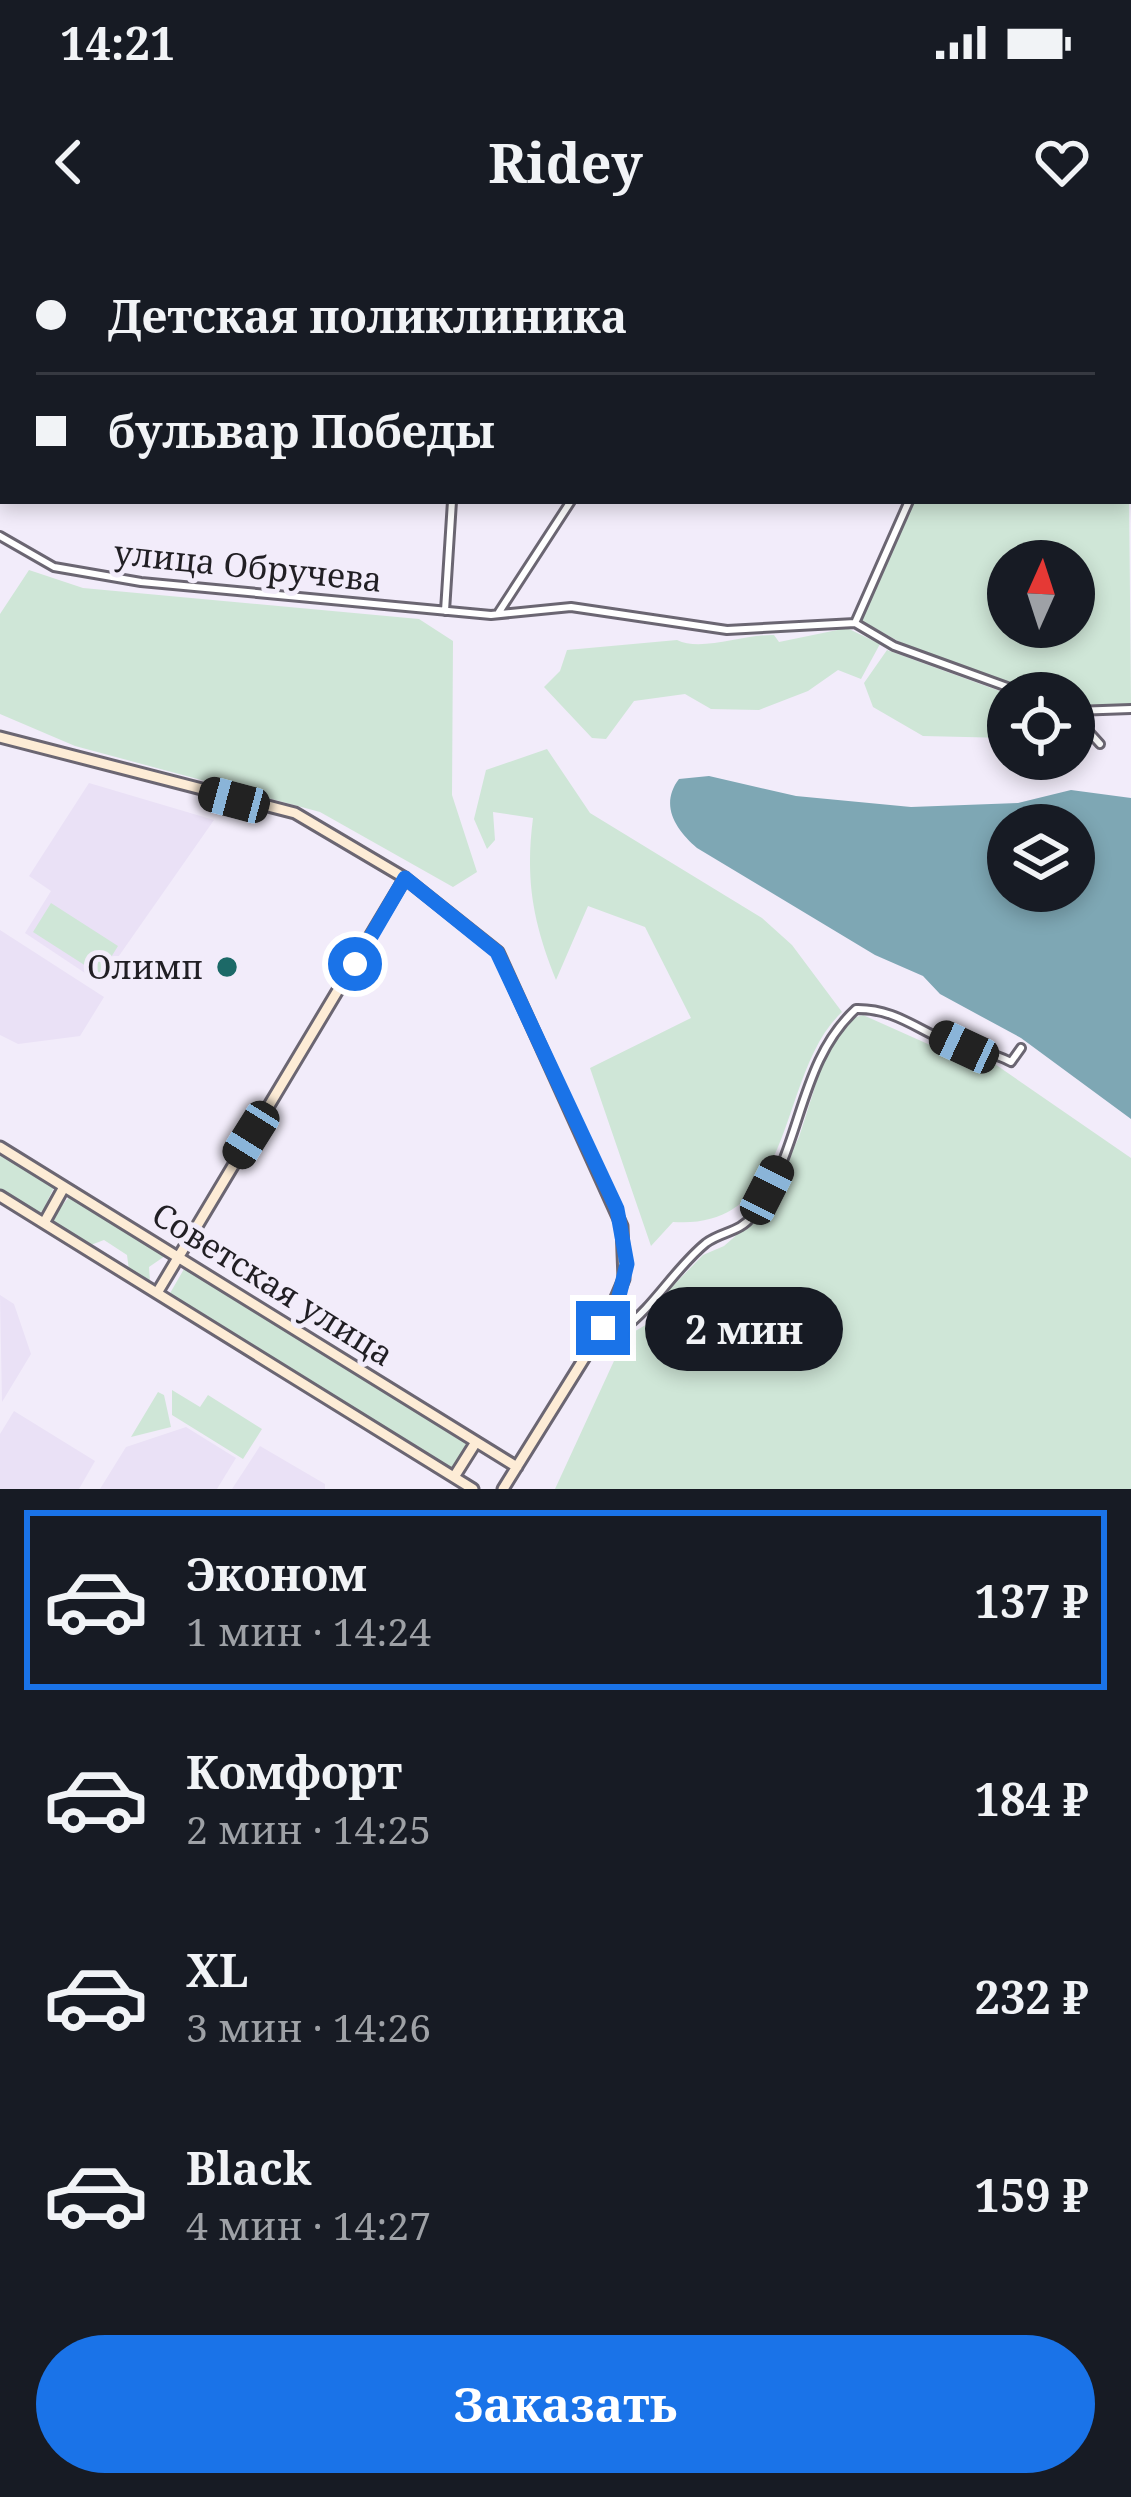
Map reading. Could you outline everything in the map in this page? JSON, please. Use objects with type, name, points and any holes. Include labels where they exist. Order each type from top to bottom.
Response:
[{"type":"street","points":[[445,611],[452,504]]},
{"type":"street","points":[[499,612],[570,504]]},
{"type":"street","points":[[908,504],[855,623],[894,646],[987,680]]},
{"type":"street","name":"улица Обручева","points":[[0,536],[54,567],[141,582],[445,611],[571,607],[727,630],[855,623]]},
{"type":"street","points":[[1095,711],[1131,709]]},
{"type":"street","points":[[0,737],[295,813],[405,878],[497,952],[617,1209],[627,1264],[618,1300],[603,1328],[503,1489]]},
{"type":"street","points":[[1095,739],[1100,745]]},
{"type":"street","points":[[157,1293],[405,878]]},
{"type":"street","points":[[603,1328],[622,1330],[710,1239],[735,1233],[754,1215],[799,1123],[823,1046],[856,1010],[880,1009],[964,1047],[987,1049],[1011,1062],[1021,1048]]},
{"type":"street","name":"Советская улица","points":[[0,1147],[517,1467]]},
{"type":"street","points":[[44,1223],[64,1187]]},
{"type":"street","name":"Советская улица","points":[[0,1196],[473,1489]]},
{"type":"street","points":[[454,1477],[476,1442]]},
{"type":"shaded area","points":[[89,783],[214,820],[100,983],[25,933],[51,891],[29,876]]},
{"type":"shaded area","points":[[0,930],[104,997],[80,1036],[18,1044],[0,1035]]},
{"type":"shaded area","points":[[0,1295],[14,1304],[31,1354],[2,1402]]},
{"type":"shaded area","points":[[14,1411],[95,1461],[79,1489],[0,1489],[0,1434]]},
{"type":"shaded area","points":[[186,1427],[236,1458],[217,1489],[100,1489],[126,1447]]},
{"type":"shaded area","points":[[260,1446],[325,1484],[325,1489],[232,1489]]},
{"type":"green space","points":[[912,504],[1129,504],[1131,705],[1095,706],[1095,672],[987,672],[987,678],[909,647],[861,620]]},
{"type":"green space","points":[[29,570],[83,588],[419,619],[453,641],[452,795],[477,872],[453,887],[320,812],[75,746],[0,714],[0,614]]},
{"type":"green space","points":[[847,628],[880,644],[861,679],[838,670],[808,691],[759,710],[711,709],[685,694],[634,701],[606,739],[592,738],[544,687],[560,671],[567,650],[677,640],[711,643],[762,635],[774,635],[779,642]]},
{"type":"green space","points":[[887,650],[987,686],[987,738],[923,736],[873,707],[864,683]]},
{"type":"green space","points":[[547,749],[590,813],[762,918],[792,945],[842,1012],[821,1039],[805,1072],[764,1176],[743,1202],[713,1218],[673,1222],[651,1246],[590,1068],[691,1018],[645,927],[588,906],[556,980],[533,901],[533,818],[493,812],[495,840],[487,849],[474,819],[486,770]]},
{"type":"green space","points":[[51,903],[118,946],[100,975],[33,932]]},
{"type":"green space","points":[[863,1015],[957,1057],[989,1060],[1131,1158],[1131,1489],[555,1489],[625,1337],[661,1316],[661,1298],[703,1255],[724,1246],[764,1211],[799,1137],[827,1049],[853,1018]]},
{"type":"green space","points":[[0,1152],[54,1187],[43,1211],[36,1213],[0,1190]]},
{"type":"green space","points":[[70,1196],[165,1256],[149,1267],[150,1282],[129,1270],[127,1255],[104,1240],[88,1246],[55,1225],[53,1216]]},
{"type":"green space","points":[[184,1269],[471,1442],[453,1471],[169,1295]]},
{"type":"green space","points":[[172,1390],[200,1407],[208,1395],[262,1429],[243,1459],[172,1415]]},
{"type":"green space","points":[[158,1392],[164,1395],[171,1427],[131,1437]]},
{"type":"water","points":[[709,776],[796,796],[911,807],[987,804],[987,912],[1095,912],[1095,804],[991,804],[1018,803],[1071,790],[1131,798],[1131,1119],[1021,1038],[940,994],[923,976],[875,955],[697,848],[673,816],[673,789],[679,779]]},
{"type":"place","name":"Олимп","points":[[227,967]]},
{"type":"route","points":[[355,964],[405,878],[497,952],[516,984],[622,1226],[625,1279],[603,1328]]}]
